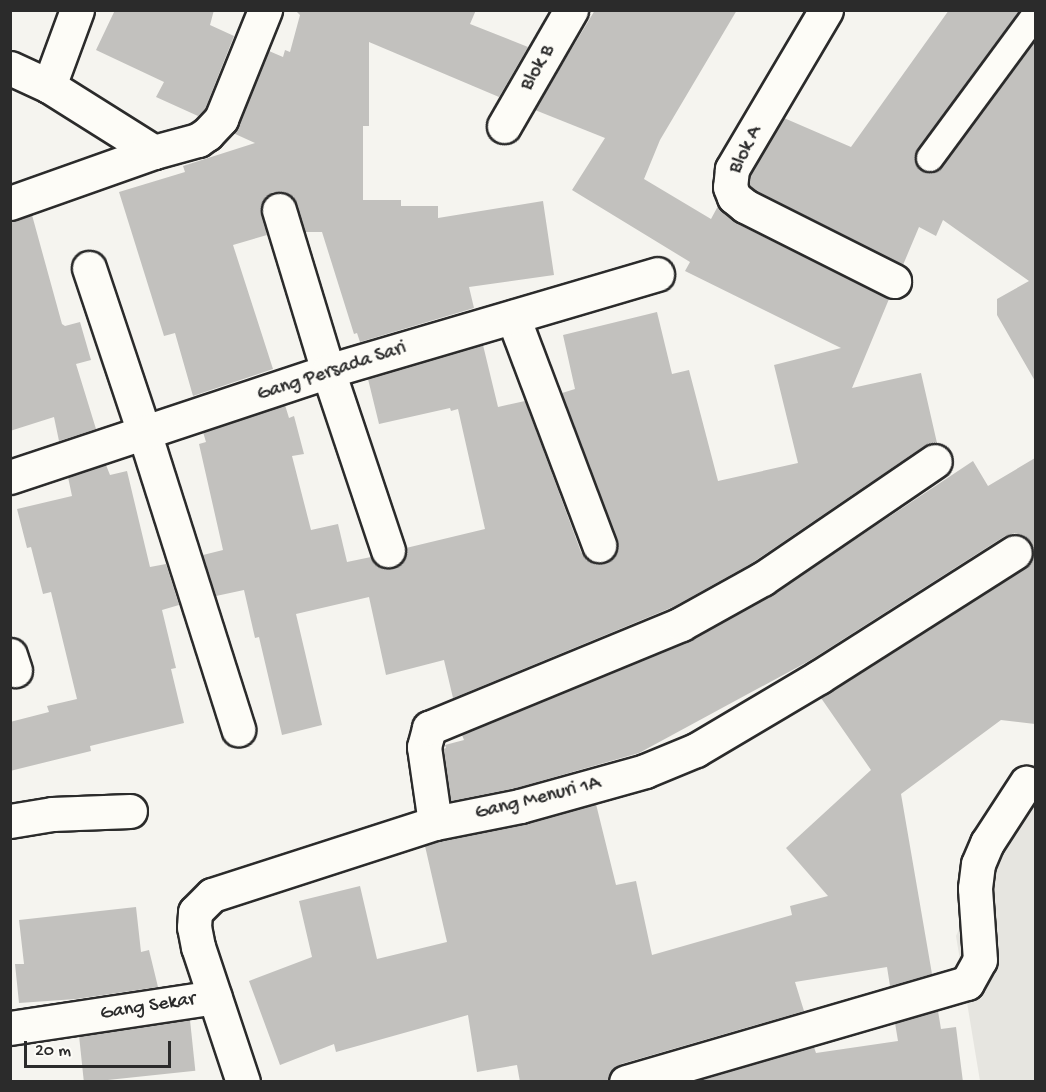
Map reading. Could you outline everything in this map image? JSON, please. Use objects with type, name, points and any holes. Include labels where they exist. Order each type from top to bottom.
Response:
[{"type":"street","points":[[49,86],[77,10]]},
{"type":"street","points":[[10,203],[154,152],[198,141],[221,119],[265,10]]},
{"type":"street","name":"Blok B","points":[[504,126],[571,10]]},
{"type":"street","name":"Blok A","points":[[826,10],[732,169],[730,187],[734,197],[745,206],[894,281]]},
{"type":"street","points":[[10,68],[49,86],[154,152]]},
{"type":"street","points":[[279,210],[328,371],[388,550]]},
{"type":"street","points":[[89,268],[144,432],[238,729]]},
{"type":"street","name":"Gang Persada Sari","points":[[10,477],[328,371],[657,274]]},
{"type":"street","points":[[513,316],[599,545]]},
{"type":"street","points":[[435,823],[424,747],[429,728],[681,624],[762,579],[935,461]]},
{"type":"street","name":"Gang Menuri 1A","points":[[243,1082],[198,947],[194,927],[195,912],[212,896],[435,823],[520,806],[645,771],[696,750],[819,677],[1015,552]]},
{"type":"street","points":[[626,1082],[968,983],[980,960],[975,888],[978,864],[987,843],[1026,783]]},
{"type":"street","points":[[10,821],[52,814],[130,811]]},
{"type":"street","name":"Gang Sekar","points":[[10,1028],[215,997]]},
{"type":"lane","points":[[930,158],[1035,14]]},
{"type":"shaded area","points":[[1035,761],[1035,1081],[980,1081],[956,936]]},
{"type":"building","points":[[115,10],[214,10],[210,25],[234,36],[205,109],[198,116],[156,97],[164,82],[96,50]]},
{"type":"building","points":[[295,10],[476,10],[470,24],[528,47],[499,97],[369,42],[369,126],[363,126],[363,200],[401,200],[401,206],[438,206],[438,218],[543,201],[554,275],[469,287],[474,308],[360,342],[357,333],[354,334],[322,232],[305,232],[292,197],[284,192],[273,192],[265,198],[261,206],[267,235],[233,245],[273,369],[193,396],[175,333],[164,336],[119,192],[185,172],[183,166],[255,143],[233,133],[269,51],[283,57],[285,50],[290,52],[300,15]]},
{"type":"building","points":[[595,10],[737,10],[660,140],[644,179],[711,219],[718,206],[736,223],[889,299],[852,388],[921,373],[937,443],[924,446],[752,563],[673,607],[453,698],[444,660],[386,675],[369,597],[296,614],[322,725],[282,735],[259,637],[255,638],[244,590],[216,596],[203,555],[223,550],[199,444],[206,442],[203,432],[285,405],[289,418],[294,416],[304,454],[292,456],[311,530],[338,524],[347,562],[371,557],[375,564],[384,568],[393,568],[402,562],[406,548],[485,529],[458,409],[451,411],[450,408],[379,424],[368,379],[483,345],[498,407],[525,401],[581,552],[588,560],[597,564],[605,563],[614,556],[618,547],[617,539],[562,393],[575,389],[563,335],[657,312],[672,374],[689,370],[718,481],[798,463],[774,365],[841,348],[685,271],[690,262],[572,190],[605,138],[535,110]]},
{"type":"building","points":[[949,10],[1020,10],[918,149],[916,163],[928,173],[935,172],[942,167],[1035,40],[1035,381],[997,315],[997,299],[1029,281],[943,220],[936,236],[919,227],[903,265],[755,190],[749,184],[750,175],[784,118],[851,147]]},
{"type":"building","points":[[32,215],[62,324],[65,326],[80,322],[91,360],[76,364],[96,429],[59,441],[54,417],[10,431],[10,221]]},
{"type":"building","points":[[1035,458],[1035,724],[1001,720],[901,794],[932,974],[890,986],[887,967],[795,982],[804,1011],[621,1064],[612,1070],[608,1082],[520,1082],[517,1065],[477,1072],[468,1015],[336,1052],[334,1044],[280,1065],[249,981],[312,957],[299,901],[360,886],[377,959],[447,942],[425,846],[440,841],[524,824],[596,804],[616,885],[636,881],[652,955],[792,915],[790,906],[828,896],[786,848],[871,770],[821,698],[1025,568],[1034,552],[1031,542],[1024,536],[1015,533],[1005,536],[809,661],[639,753],[516,788],[451,801],[443,749],[446,748],[445,745],[464,740],[462,735],[690,640],[773,594],[973,461],[988,486]]},
{"type":"building","points":[[106,465],[110,475],[127,471],[150,567],[166,564],[179,605],[162,610],[176,668],[171,669],[184,723],[90,746],[91,751],[10,771],[10,722],[49,712],[47,706],[77,699],[51,592],[43,594],[31,547],[27,548],[17,509],[72,496],[68,477]]},
{"type":"building","points":[[136,907],[141,952],[149,950],[158,987],[76,999],[19,1003],[15,964],[24,964],[19,920]]},
{"type":"building","points":[[938,1011],[941,1029],[956,1027],[963,1082],[695,1082],[814,1047],[816,1053],[898,1041],[895,1023]]},
{"type":"building","points":[[190,1020],[195,1071],[84,1082],[79,1032]]}]
